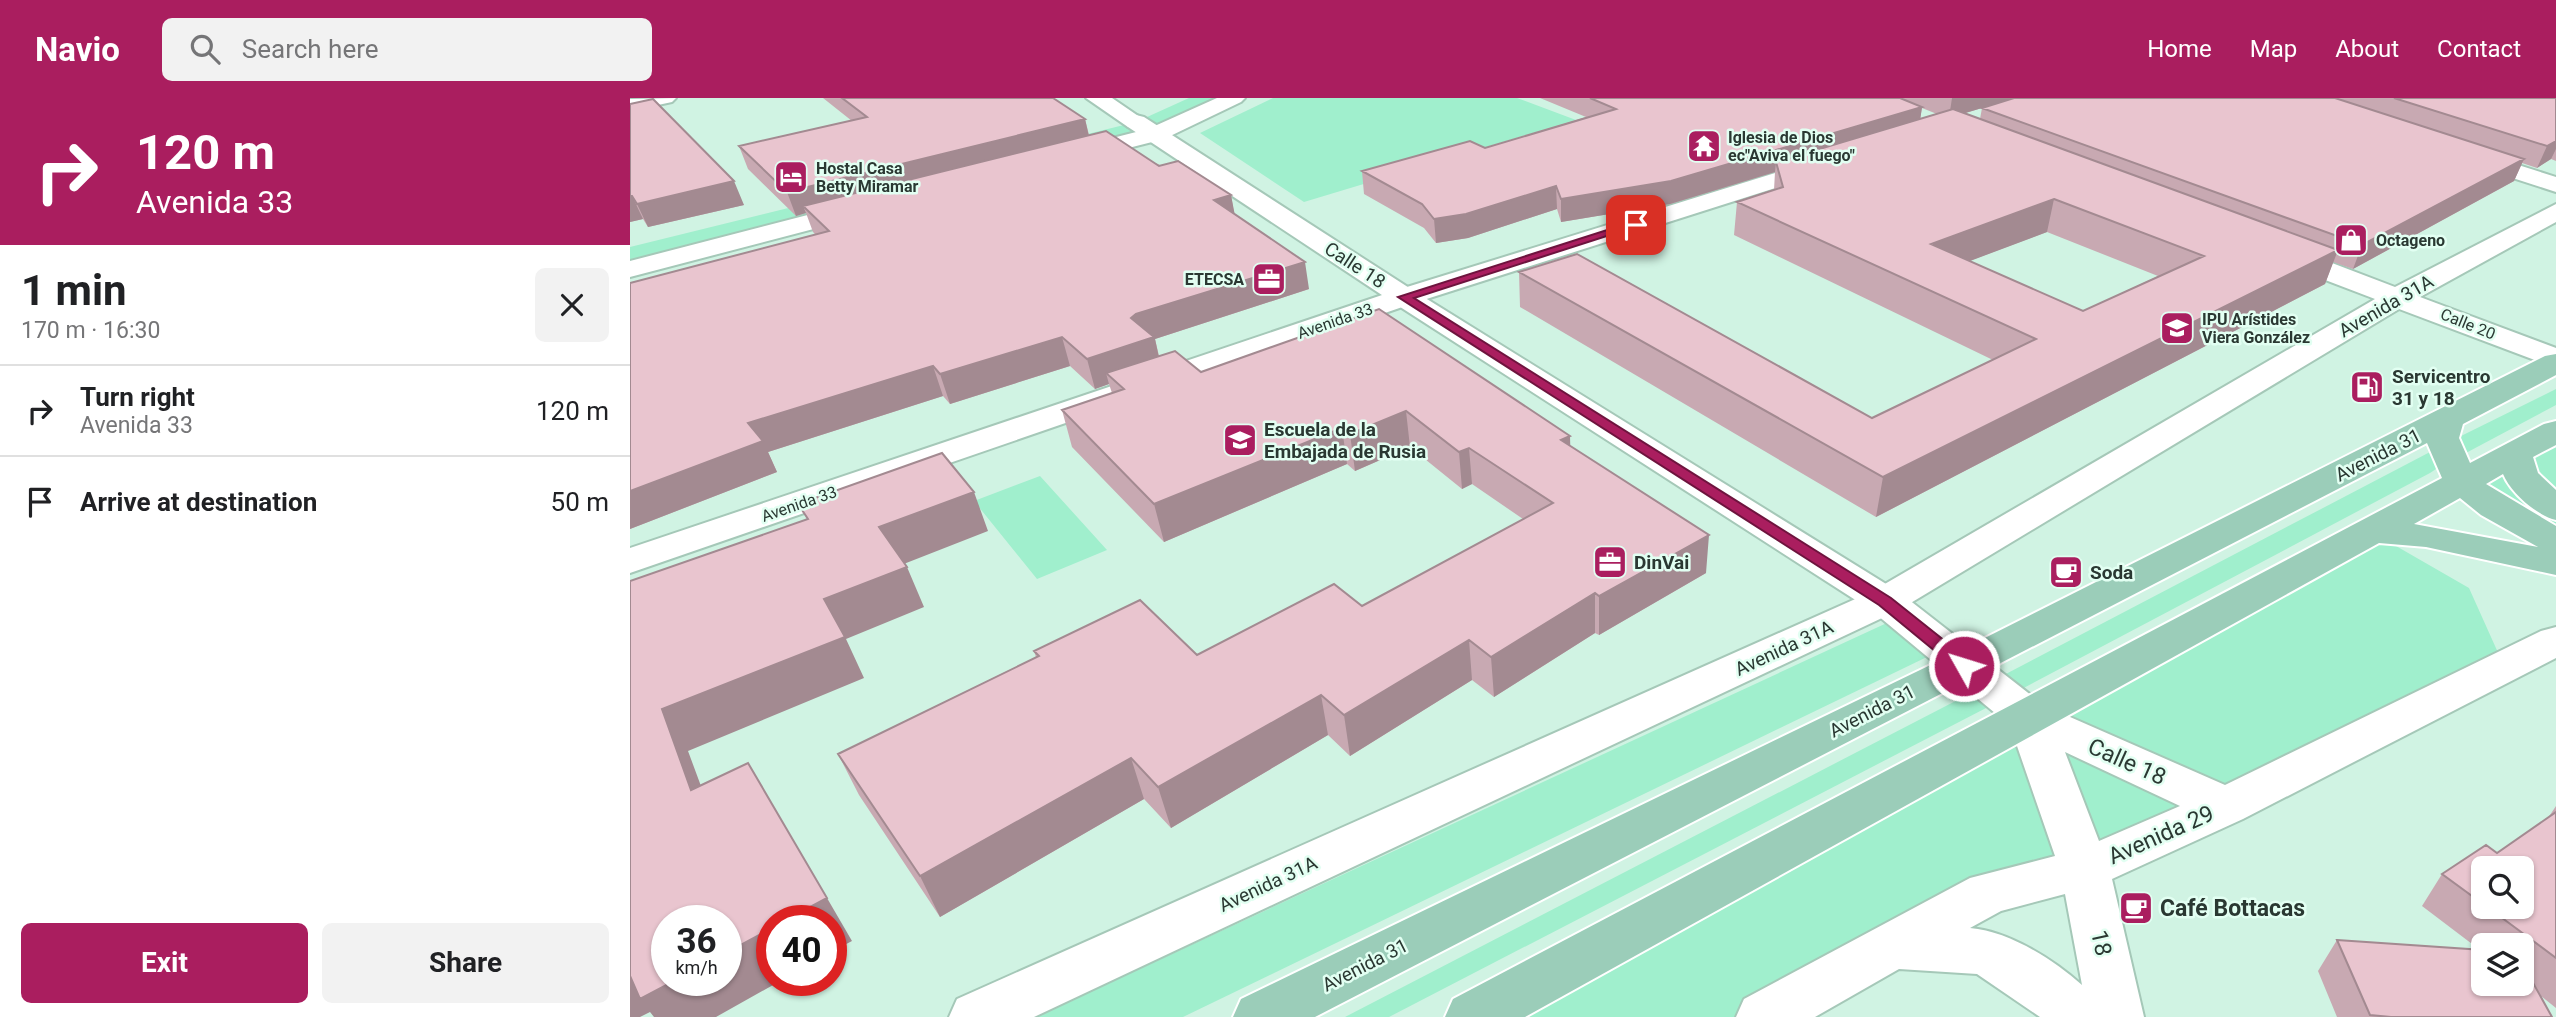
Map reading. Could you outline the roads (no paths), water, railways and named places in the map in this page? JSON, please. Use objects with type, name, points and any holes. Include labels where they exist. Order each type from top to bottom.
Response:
[{"type":"main road","name":"Avenida 31","points":[[1261,1017],[1964,666],[2556,361]]},
{"type":"main road","points":[[2448,419],[2442,438],[2461,482],[2494,507],[2556,542]]},
{"type":"main road","points":[[1473,1017],[2556,431]]},
{"type":"main road","points":[[2515,453],[2521,477],[2556,509]]},
{"type":"main road","points":[[2370,531],[2426,536],[2556,563]]},
{"type":"street","points":[[630,105],[665,98]]},
{"type":"street","name":"Calle 18","points":[[1097,98],[1404,297],[1885,601],[2029,717],[2226,806]]},
{"type":"street","points":[[1146,128],[1189,98]]},
{"type":"street","points":[[1052,152],[1146,128],[1234,98]]},
{"type":"street","points":[[2451,150],[2556,185]]},
{"type":"street","name":"Avenida 33","points":[[630,561],[1404,297],[1852,157]]},
{"type":"street","points":[[630,247],[878,195],[630,269]]},
{"type":"street","name":"Avenida 31A","points":[[977,1017],[1885,601],[2399,297],[2556,212]]},
{"type":"street","name":"Calle 20","points":[[2256,244],[2399,297],[2556,361]]},
{"type":"street","name":"Avenida 29","points":[[1763,1017],[1988,893],[2085,869],[2226,806],[2556,641]]},
{"type":"street","points":[[2029,717],[2085,869]]},
{"type":"street","name":"18","points":[[2085,869],[2116,1017]]},
{"type":"street","points":[[1892,946],[1986,952],[2049,990],[2078,1017]]},
{"type":"place","name":"Iglesia de Dios ec\"Aviva el fuego\"","points":[[1704,146]]},
{"type":"place","name":"Hostal Casa Betty Miramar","points":[[791,177]]},
{"type":"place","name":"Octageno","points":[[2351,240]]},
{"type":"place","name":"ETECSA","points":[[1269,279]]},
{"type":"place","name":"IPU Arístides Viera González","points":[[2177,328]]},
{"type":"place","name":"Servicentro 31 y 18","points":[[2367,387]]},
{"type":"place","name":"Escuela de la Embajada de Rusia","points":[[1240,440]]},
{"type":"place","name":"DinVai","points":[[1610,562]]},
{"type":"place","name":"Soda","points":[[2066,572]]},
{"type":"place","name":"Café Bottacas","points":[[2136,908]]}]
